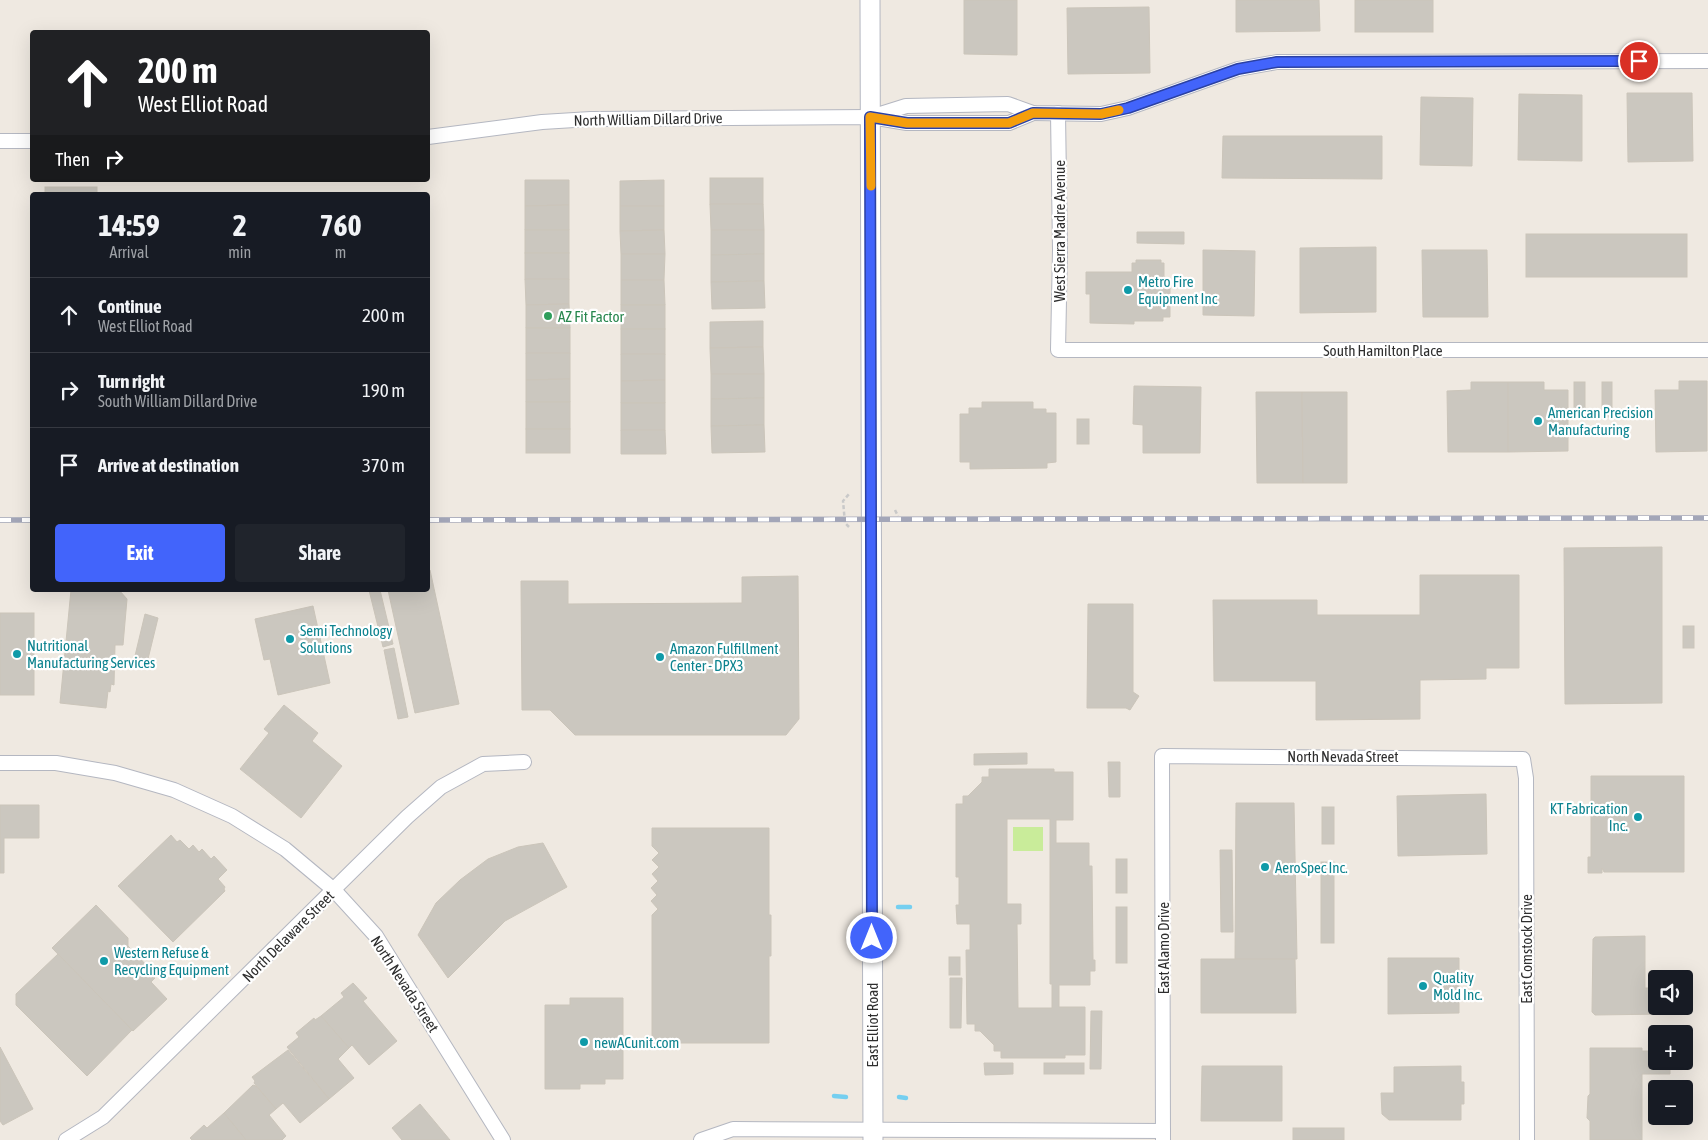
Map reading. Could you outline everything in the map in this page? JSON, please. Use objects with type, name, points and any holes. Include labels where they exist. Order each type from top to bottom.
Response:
[{"type":"main road","name":"East Elliot Road","points":[[870,0],[873,1135]]},
{"type":"street","name":"North William Dillard Drive","points":[[430,138],[542,122],[591,119],[870,117],[906,106],[1008,104],[1033,113],[1101,114],[1128,108],[1238,69],[1277,62],[1708,61]]},
{"type":"street","name":"West Sierra Madre Avenue","points":[[1058,113],[1060,250],[1058,350]]},
{"type":"street","points":[[0,141],[30,141]]},
{"type":"street","name":"South Hamilton Place","points":[[1058,350],[1708,350]]},
{"type":"street","name":"North Nevada Street","points":[[1162,756],[1523,759]]},
{"type":"street","name":"East Alamo Drive","points":[[1162,756],[1163,1136]]},
{"type":"street","name":"East Comstock Drive","points":[[1523,759],[1526,778],[1527,1140]]},
{"type":"street","name":"North Delaware Street","points":[[66,1140],[103,1117],[407,817],[441,786],[483,764],[524,762]]},
{"type":"street","name":"North Nevada Street","points":[[0,763],[56,763],[115,773],[174,790],[232,816],[285,850],[334,890],[376,936],[503,1140]]},
{"type":"street","points":[[701,1140],[733,1129],[873,1135],[1163,1136]]},
{"type":"path","points":[[848,528],[844,524],[843,501],[850,494]]},
{"type":"path","points":[[895,510],[898,516]]},
{"type":"green space","points":[[1013,827],[1043,827],[1043,851],[1013,851]]},
{"type":"building","points":[[964,0],[1017,0],[1017,55],[964,54]]},
{"type":"building","points":[[1236,0],[1319,0],[1320,31],[1236,32]]},
{"type":"building","points":[[1355,0],[1433,0],[1433,32],[1355,32]]},
{"type":"building","points":[[1149,7],[1150,73],[1068,74],[1067,8]]},
{"type":"building","points":[[1627,93],[1692,93],[1693,161],[1628,162]]},
{"type":"building","points":[[1519,94],[1582,95],[1582,161],[1518,160]]},
{"type":"building","points":[[1421,97],[1473,98],[1472,166],[1420,165]]},
{"type":"building","points":[[1223,136],[1382,136],[1382,179],[1222,178]]},
{"type":"building","points":[[710,178],[763,178],[763,204],[710,204]]},
{"type":"building","points":[[525,180],[569,180],[569,205],[525,206]]},
{"type":"building","points":[[664,180],[664,206],[620,206],[620,181]]},
{"type":"building","points":[[45,187],[97,187],[97,192],[45,192]]},
{"type":"building","points":[[710,204],[763,204],[764,230],[711,230]]},
{"type":"building","points":[[569,205],[569,230],[525,230],[525,206]]},
{"type":"building","points":[[620,206],[664,206],[664,230],[620,231]]},
{"type":"building","points":[[525,230],[569,230],[569,253],[525,253]]},
{"type":"building","points":[[664,230],[665,254],[621,254],[620,231]]},
{"type":"building","points":[[711,230],[764,230],[764,254],[711,255]]},
{"type":"building","points":[[1137,232],[1184,232],[1184,244],[1137,243]]},
{"type":"building","points":[[1526,234],[1687,234],[1687,277],[1526,277]]},
{"type":"building","points":[[1376,247],[1376,312],[1300,313],[1300,248]]},
{"type":"building","points":[[1203,250],[1255,251],[1254,316],[1203,315]]},
{"type":"building","points":[[1422,250],[1487,250],[1488,317],[1423,317]]},
{"type":"building","points":[[525,253],[569,253],[569,279],[525,279]]},
{"type":"building","points":[[621,254],[665,254],[664,280],[621,280]]},
{"type":"building","points":[[764,254],[764,281],[711,282],[711,255]]},
{"type":"building","name":"Metro Fire Equipment Inc","points":[[1136,260],[1161,260],[1161,263],[1164,263],[1164,286],[1170,286],[1170,317],[1163,317],[1163,321],[1134,321],[1134,324],[1090,323],[1090,294],[1086,294],[1086,272],[1132,272],[1132,263],[1136,263]]},
{"type":"building","points":[[525,279],[569,279],[569,304],[526,305]]},
{"type":"building","points":[[621,280],[664,280],[665,305],[621,305]]},
{"type":"building","points":[[764,281],[765,308],[712,309],[711,282]]},
{"type":"building","name":"AZ Fit Factor","points":[[569,304],[570,328],[526,328],[526,305]]},
{"type":"building","points":[[621,305],[665,305],[665,329],[621,329]]},
{"type":"building","points":[[763,321],[763,347],[710,348],[710,322]]},
{"type":"building","points":[[526,328],[570,328],[570,353],[526,353]]},
{"type":"building","points":[[621,329],[665,329],[665,354],[621,354]]},
{"type":"building","points":[[763,347],[764,374],[711,374],[710,348]]},
{"type":"building","points":[[526,353],[570,353],[570,379],[526,380]]},
{"type":"building","points":[[621,354],[665,354],[665,380],[621,381]]},
{"type":"building","points":[[711,374],[764,374],[764,398],[711,399]]},
{"type":"building","points":[[570,379],[570,402],[526,402],[526,380]]},
{"type":"building","points":[[665,380],[665,403],[621,403],[621,381]]},
{"type":"building","points":[[1679,381],[1707,381],[1707,451],[1656,452],[1655,390],[1679,390]]},
{"type":"building","points":[[1471,382],[1508,382],[1508,452],[1448,452],[1447,391],[1471,390]]},
{"type":"building","name":"American Precision Manufacturing","points":[[1508,382],[1544,382],[1544,390],[1568,390],[1568,451],[1508,452]]},
{"type":"building","points":[[1574,382],[1585,382],[1585,417],[1574,417]]},
{"type":"building","points":[[1602,382],[1612,382],[1612,417],[1602,417]]},
{"type":"building","points":[[1134,386],[1201,387],[1200,453],[1143,453],[1143,425],[1133,424]]},
{"type":"building","points":[[1256,392],[1302,392],[1303,483],[1257,483]]},
{"type":"building","points":[[1302,392],[1347,392],[1347,483],[1303,483]]},
{"type":"building","points":[[764,398],[764,425],[711,426],[711,399]]},
{"type":"building","points":[[526,402],[570,402],[570,429],[526,429]]},
{"type":"building","points":[[982,402],[1033,402],[1033,409],[1046,409],[1046,413],[1056,413],[1056,462],[1047,463],[1047,468],[970,469],[970,462],[960,462],[960,414],[969,414],[969,408],[982,408]]},
{"type":"building","points":[[621,403],[665,403],[665,430],[621,430]]},
{"type":"building","points":[[1077,419],[1089,419],[1089,444],[1077,444]]},
{"type":"building","points":[[764,425],[765,452],[712,453],[711,426]]},
{"type":"building","points":[[526,429],[570,429],[570,453],[526,453]]},
{"type":"building","points":[[621,430],[665,430],[666,454],[621,454]]},
{"type":"building","points":[[1662,547],[1662,703],[1565,704],[1564,548]]},
{"type":"building","points":[[430,570],[459,704],[415,713],[388,592],[430,592]]},
{"type":"building","points":[[1420,575],[1519,575],[1519,668],[1486,668],[1486,679],[1420,680],[1420,719],[1316,720],[1316,681],[1214,681],[1213,600],[1317,600],[1317,615],[1420,615]]},
{"type":"building","name":"Amazon Fulfillment Center - DPX3","points":[[798,576],[799,719],[786,735],[575,735],[550,710],[522,710],[521,581],[568,581],[568,604],[742,603],[742,577]]},
{"type":"building","points":[[71,592],[121,592],[127,599],[123,645],[115,645],[114,685],[111,684],[110,692],[108,691],[106,708],[60,703]]},
{"type":"building","points":[[369,592],[380,592],[393,644],[383,647]]},
{"type":"building","points":[[1088,604],[1133,604],[1133,692],[1139,696],[1130,710],[1126,708],[1087,708]]},
{"type":"building","name":"Semi Technology Solutions","points":[[313,606],[330,683],[278,695],[270,659],[264,660],[255,619]]},
{"type":"building","name":"Nutritional Manufacturing Services","points":[[0,613],[34,613],[34,695],[0,695]]},
{"type":"building","points":[[145,614],[158,618],[147,663],[134,660]]},
{"type":"building","points":[[1683,626],[1694,626],[1694,648],[1683,648]]},
{"type":"building","points":[[394,648],[408,717],[398,719],[384,650]]},
{"type":"building","points":[[284,705],[318,733],[312,741],[342,766],[301,818],[240,769],[269,733],[264,729]]},
{"type":"building","points":[[1027,753],[1027,764],[974,765],[974,754]]},
{"type":"building","points":[[1108,762],[1120,762],[1120,797],[1109,797]]},
{"type":"building","points":[[989,769],[1054,769],[1054,772],[1073,772],[1073,820],[1056,820],[1056,843],[1089,843],[1089,866],[1092,866],[1093,960],[1095,960],[1095,971],[1090,971],[1090,985],[1059,985],[1059,1007],[1085,1007],[1085,1055],[1065,1055],[1065,1058],[1001,1058],[1001,1051],[994,1051],[994,1045],[980,1031],[975,1031],[975,1024],[967,1024],[966,950],[970,950],[970,924],[957,924],[956,905],[959,905],[959,877],[956,877],[956,804],[963,804],[963,796],[968,796],[982,782],[982,777],[989,777]],"holes":[[[1007,819],[1050,819],[1050,984],[1052,984],[1052,1008],[1018,1008],[1017,924],[1021,924],[1021,904],[1007,904]]]},
{"type":"building","name":"KT Fabrication Inc.","points":[[1591,776],[1684,776],[1684,872],[1604,872],[1602,868],[1602,873],[1588,873],[1588,857],[1591,857]]},
{"type":"building","points":[[1486,794],[1487,854],[1398,856],[1397,796]]},
{"type":"building","name":"AeroSpec Inc.","points":[[1236,803],[1294,803],[1297,959],[1235,959]]},
{"type":"building","points":[[0,805],[39,805],[39,838],[4,838],[4,873],[0,873]]},
{"type":"building","points":[[1322,807],[1334,807],[1334,844],[1322,844]]},
{"type":"building","points":[[652,828],[769,828],[771,956],[769,956],[769,1043],[652,1043],[652,915],[658,909],[651,901],[657,895],[651,888],[658,881],[652,874],[659,867],[652,860],[659,853],[652,846]]},
{"type":"building","points":[[171,835],[177,842],[180,840],[189,849],[193,845],[199,852],[202,849],[211,859],[214,856],[227,870],[218,879],[225,887],[225,891],[173,942],[118,886]]},
{"type":"building","points":[[543,843],[567,887],[505,921],[448,978],[418,935],[436,903],[460,880],[488,859],[518,847]]},
{"type":"building","points":[[1220,850],[1232,850],[1233,932],[1221,932]]},
{"type":"building","points":[[1116,859],[1127,859],[1127,893],[1116,893]]},
{"type":"building","points":[[1321,862],[1334,862],[1334,943],[1321,943]]},
{"type":"building","name":"Western Refuse & Recycling Equipment","points":[[96,905],[128,938],[128,946],[150,969],[147,971],[155,978],[151,982],[167,999],[133,1031],[52,948]]},
{"type":"building","points":[[1116,907],[1127,907],[1127,963],[1116,963]]},
{"type":"building","points":[[1645,936],[1645,988],[1648,988],[1648,1014],[1595,1015],[1592,1012],[1593,939],[1595,937]]},
{"type":"building","points":[[58,954],[132,1030],[87,1076],[16,1005],[16,994]]},
{"type":"building","points":[[949,957],[960,957],[960,975],[949,975]]},
{"type":"building","name":"Quality Mold Inc.","points":[[1388,958],[1459,958],[1459,1013],[1388,1014]]},
{"type":"building","points":[[1201,959],[1295,959],[1296,1013],[1201,1013]]},
{"type":"building","points":[[950,978],[962,978],[961,1028],[950,1028]]},
{"type":"building","points":[[353,983],[367,998],[363,1001],[397,1041],[369,1065],[352,1045],[349,1048],[321,1016],[344,997],[341,993]]},
{"type":"building","name":"newACunit.com","points":[[570,998],[623,998],[623,1079],[605,1079],[605,1084],[580,1084],[580,1089],[545,1089],[545,1005],[570,1005]]},
{"type":"building","points":[[1091,1011],[1102,1011],[1101,1069],[1090,1069]]},
{"type":"building","points":[[321,1016],[349,1048],[338,1059],[354,1078],[329,1099],[287,1047],[299,1037],[296,1033],[314,1018],[315,1020]]},
{"type":"building","points":[[0,1047],[33,1109],[3,1125],[0,1121]]},
{"type":"building","points":[[1590,1048],[1642,1048],[1642,1051],[1648,1051],[1648,1070],[1670,1070],[1670,1074],[1642,1074],[1642,1140],[1590,1140],[1590,1121],[1587,1118],[1588,1096],[1590,1094]]},
{"type":"building","points":[[288,1050],[329,1099],[300,1123],[283,1103],[276,1109],[254,1083],[255,1081],[252,1077]]},
{"type":"building","points":[[984,1063],[1013,1063],[1013,1074],[985,1075]]},
{"type":"building","points":[[1044,1063],[1084,1063],[1084,1074],[1044,1074]]},
{"type":"building","points":[[1202,1066],[1282,1066],[1282,1121],[1201,1121]]},
{"type":"building","points":[[1461,1066],[1461,1082],[1464,1082],[1464,1104],[1461,1104],[1461,1120],[1389,1120],[1382,1114],[1381,1093],[1394,1093],[1394,1067]]},
{"type":"building","points":[[253,1085],[276,1109],[269,1115],[286,1136],[282,1140],[246,1140],[224,1113]]},
{"type":"building","points":[[420,1104],[450,1140],[402,1140],[392,1128]]},
{"type":"building","points":[[224,1113],[246,1140],[192,1140],[190,1138],[204,1125],[207,1128]]},
{"type":"building","points":[[1293,1128],[1344,1128],[1344,1140],[1293,1140]]},
{"type":"waterway","points":[[898,907],[910,907]]},
{"type":"waterway","points":[[834,1096],[846,1097]]},
{"type":"waterway","points":[[899,1097],[906,1098]]},
{"type":"railway","points":[[430,520],[1708,518]]},
{"type":"railway","points":[[0,520],[30,520]]},
{"type":"slow traffic","points":[[871,186],[870,117],[907,123],[1009,123],[1033,113],[1101,114],[1119,110]]},
{"type":"place","name":"Metro Fire Equipment Inc","points":[[1128,290]]},
{"type":"place","name":"AZ Fit Factor","points":[[548,316]]},
{"type":"place","name":"American Precision Manufacturing","points":[[1538,421]]},
{"type":"place","name":"Semi Technology Solutions","points":[[290,639]]},
{"type":"place","name":"Nutritional Manufacturing Services","points":[[17,654]]},
{"type":"place","name":"Amazon Fulfillment Center - DPX3","points":[[660,657]]},
{"type":"place","name":"KT Fabrication Inc.","points":[[1638,817]]},
{"type":"place","name":"AeroSpec Inc.","points":[[1265,867]]},
{"type":"place","name":"Western Refuse & Recycling Equipment","points":[[104,961]]},
{"type":"place","name":"Quality Mold Inc.","points":[[1423,986]]},
{"type":"place","name":"newACunit.com","points":[[584,1042]]},
{"type":"route","points":[[872,938],[870,117],[907,123],[1009,123],[1033,113],[1101,114],[1154,100],[1238,69],[1277,62],[1639,61]]}]
